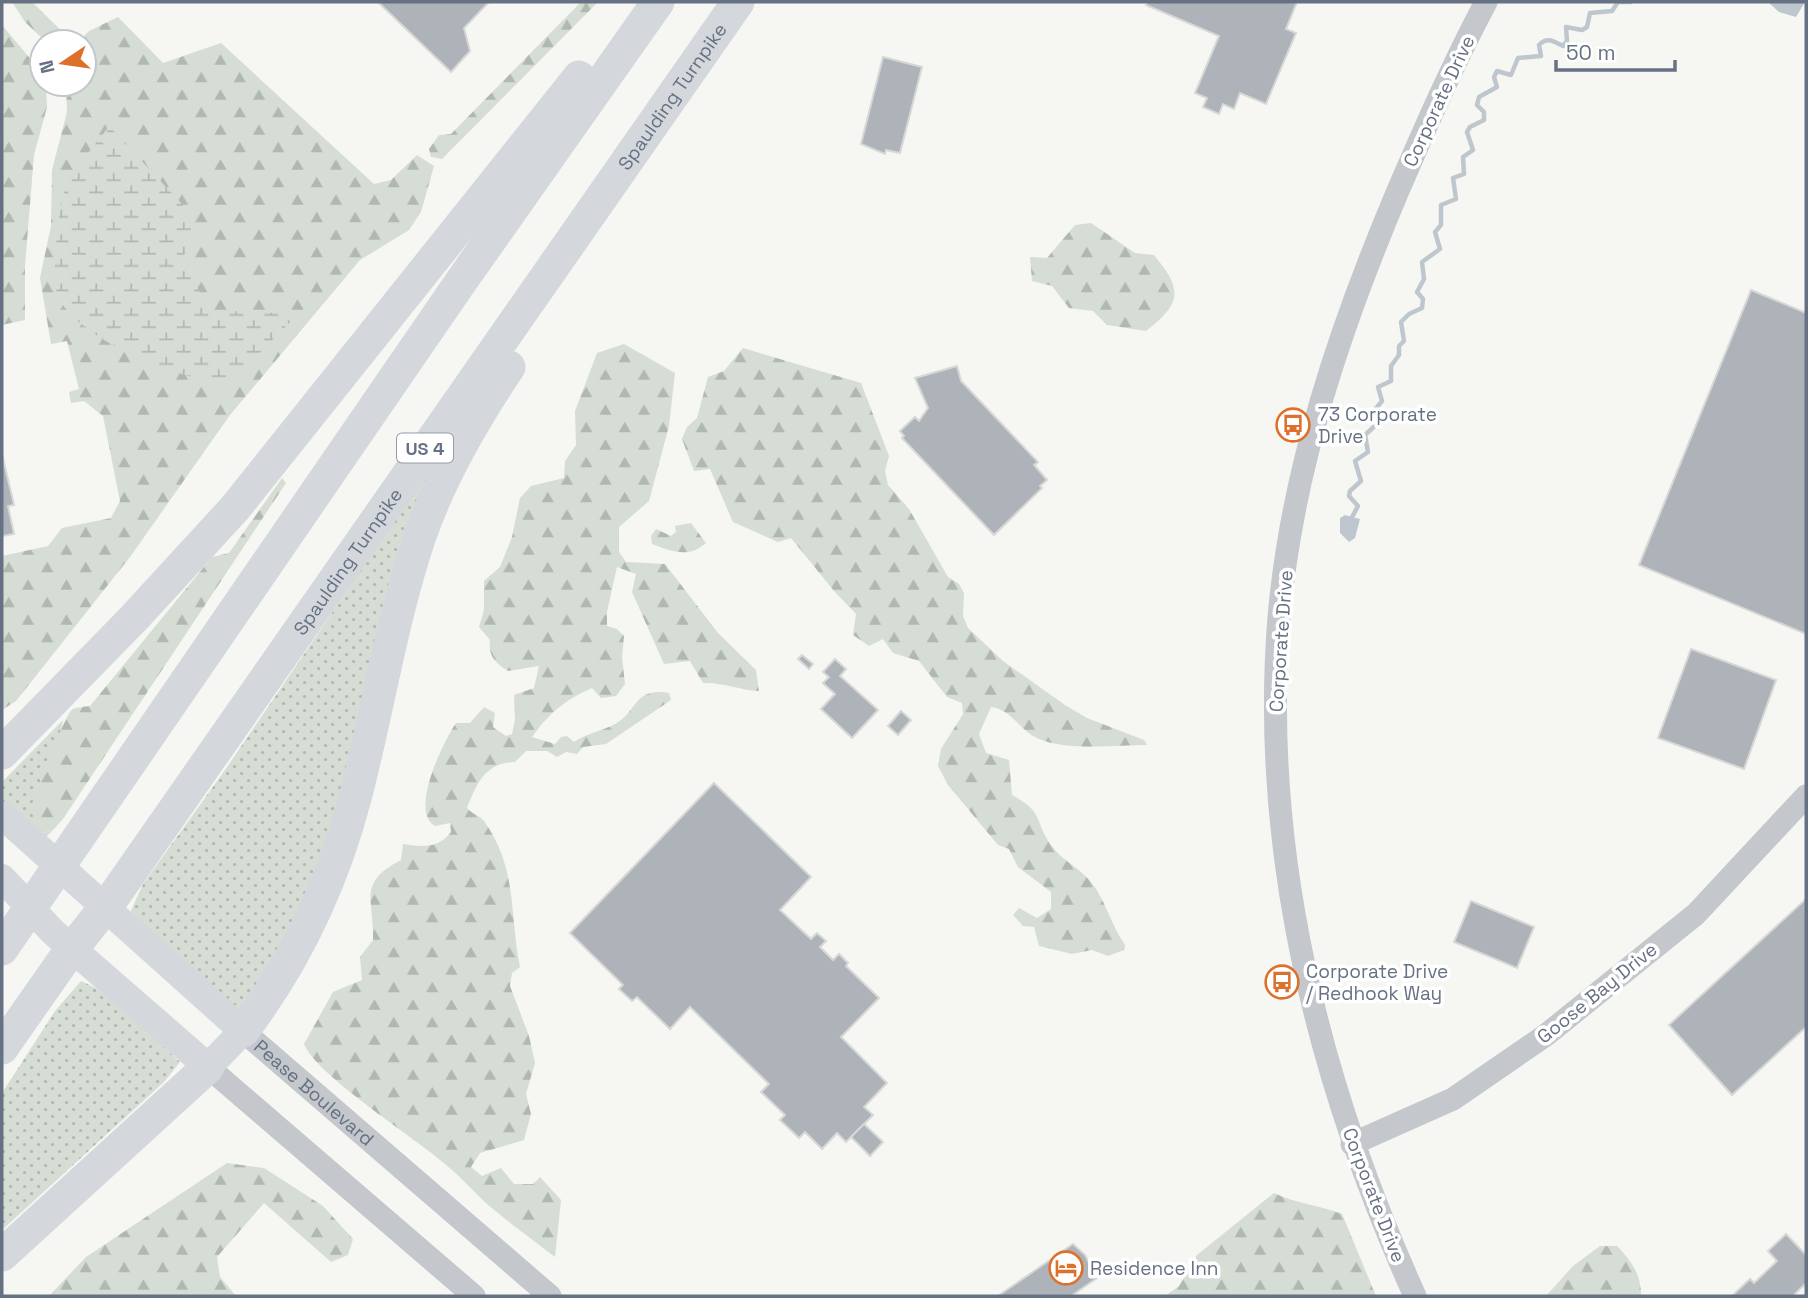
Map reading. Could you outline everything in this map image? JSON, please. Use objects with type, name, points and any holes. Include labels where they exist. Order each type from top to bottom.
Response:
[{"type":"highway","points":[[2,753],[134,618],[235,508],[613,33],[651,2]]},
{"type":"highway","points":[[2,949],[658,2]]},
{"type":"highway","points":[[243,1031],[297,948],[336,858],[356,797],[405,586],[421,534],[448,471],[484,404],[740,2]]},
{"type":"highway","name":"Spaulding Turnpike","points":[[2,1048],[59,945],[114,896],[740,2]]},
{"type":"highway","points":[[2,1255],[208,1067]]},
{"type":"main road","name":"Pease Boulevard","points":[[2,815],[243,1031]]},
{"type":"main road","points":[[2,878],[59,945],[208,1067],[243,1031]]},
{"type":"street","name":"Corporate Drive","points":[[1415,1296],[1352,1144],[1316,1022],[1285,851],[1277,777],[1275,704],[1279,613],[1303,468],[1328,374],[1382,228],[1433,110],[1486,2]]},
{"type":"street","name":"Goose Bay Drive","points":[[1352,1144],[1424,1115],[1453,1099],[1546,1035],[1696,914],[1806,796]]},
{"type":"street","name":"Pease Boulevard","points":[[243,1031],[550,1296]]},
{"type":"street","points":[[208,1067],[474,1296]]},
{"type":"green space","points":[[12,2],[32,2],[59,28],[31,28]]},
{"type":"green space","points":[[581,2],[598,2],[442,159],[431,157],[429,149],[439,135],[451,134]]},
{"type":"green space","points":[[118,17],[163,63],[221,43],[374,184],[391,180],[417,155],[434,166],[421,212],[409,230],[360,260],[230,415],[130,557],[16,701],[2,710],[2,556],[48,546],[62,528],[111,518],[120,501],[103,416],[84,401],[71,403],[69,392],[79,389],[67,341],[51,344],[40,278],[51,226],[52,170],[67,112],[66,98],[98,98],[98,28],[95,28]]},
{"type":"green space","points":[[2,25],[28,56],[28,98],[47,98],[47,107],[34,155],[25,266],[25,320],[2,325]]},
{"type":"green space","points":[[109,126],[195,218],[183,260],[209,310],[298,314],[227,386],[184,375],[134,356],[89,330],[59,299],[55,264],[57,231],[64,193],[78,167]]},
{"type":"green space","points":[[1091,223],[1135,253],[1154,255],[1170,278],[1174,287],[1172,304],[1146,331],[1107,325],[1093,311],[1069,308],[1052,286],[1032,281],[1030,257],[1047,258],[1075,225]]},
{"type":"green space","points":[[624,344],[675,373],[669,426],[649,501],[619,527],[619,552],[626,562],[665,564],[718,633],[756,670],[759,691],[703,683],[690,661],[664,664],[632,592],[636,574],[617,567],[607,612],[607,626],[617,629],[624,636],[622,657],[625,684],[616,696],[601,698],[592,688],[574,697],[551,714],[532,737],[555,744],[561,737],[567,736],[574,742],[615,724],[642,697],[657,692],[669,693],[671,700],[606,744],[583,747],[577,754],[566,752],[557,757],[547,751],[526,751],[515,762],[496,766],[489,770],[474,790],[467,808],[484,821],[495,839],[507,874],[520,967],[512,973],[510,986],[529,1036],[535,1063],[526,1094],[531,1114],[524,1140],[480,1153],[471,1167],[482,1176],[501,1168],[514,1184],[533,1184],[540,1177],[561,1200],[555,1257],[495,1211],[430,1152],[346,1089],[312,1057],[304,1044],[333,992],[362,980],[360,957],[373,940],[371,893],[378,876],[401,860],[403,844],[430,846],[446,838],[451,832],[450,823],[435,826],[428,818],[425,807],[431,776],[456,723],[470,723],[484,707],[495,713],[493,727],[506,736],[512,734],[515,720],[514,695],[534,688],[539,666],[508,671],[491,655],[490,640],[479,627],[484,610],[484,581],[500,567],[512,537],[520,498],[531,486],[564,478],[565,461],[576,445],[575,411],[597,353]]},
{"type":"green space","points":[[743,348],[861,383],[889,456],[885,471],[888,485],[909,509],[948,577],[959,584],[964,593],[963,616],[968,628],[1003,661],[1065,705],[1087,718],[1144,740],[1147,745],[1077,746],[1050,743],[1026,731],[1005,712],[991,707],[979,734],[986,753],[1009,760],[1012,795],[1034,812],[1055,850],[1087,877],[1096,889],[1125,945],[1124,950],[1108,956],[1092,950],[1072,954],[1039,946],[1034,927],[1023,926],[1013,915],[1019,908],[1037,918],[1051,909],[1051,892],[1018,867],[1009,849],[998,845],[948,785],[938,766],[941,749],[963,714],[962,703],[947,697],[919,661],[893,653],[883,639],[869,646],[853,635],[856,614],[791,538],[778,542],[733,522],[710,469],[694,471],[682,439],[687,427],[697,418],[708,377],[724,371]]},
{"type":"green space","points":[[453,435],[338,824],[290,938],[238,1011],[129,915],[143,884],[225,770]]},
{"type":"green space","points":[[282,478],[286,483],[63,819],[53,830],[42,833],[30,810],[69,714],[75,708],[90,706],[212,557],[229,553]]},
{"type":"green space","points":[[691,523],[706,543],[699,548],[679,552],[652,544],[651,536],[656,529],[671,536],[676,532],[675,526]]},
{"type":"green space","points":[[63,720],[42,833],[53,830],[41,842],[2,801],[2,782]]},
{"type":"green space","points":[[81,981],[120,1006],[180,1062],[164,1082],[2,1230],[2,1093],[55,1011]]},
{"type":"green space","points":[[227,1163],[264,1168],[323,1206],[353,1239],[348,1255],[331,1262],[264,1203],[217,1257],[220,1277],[236,1296],[49,1296],[86,1257]]},
{"type":"green space","points":[[1274,1193],[1342,1214],[1376,1296],[1165,1296],[1179,1286],[1197,1255]]},
{"type":"green space","points":[[1600,1246],[1617,1246],[1627,1257],[1635,1269],[1641,1296],[1546,1296],[1573,1266]]},
{"type":"shaded area","points":[[1768,2],[1805,2],[1796,17],[1779,12]]},
{"type":"shaded area","points":[[1345,515],[1360,519],[1355,538],[1349,542],[1340,533],[1340,518]]},
{"type":"building","points":[[378,2],[489,2],[464,28],[470,51],[451,72]]},
{"type":"building","points":[[1148,2],[1297,2],[1286,29],[1296,33],[1266,104],[1240,93],[1234,109],[1223,104],[1219,114],[1203,107],[1207,98],[1195,93],[1219,36],[1146,5]]},
{"type":"building","points":[[883,57],[922,67],[900,153],[886,150],[885,154],[861,144]]},
{"type":"building","points":[[1751,290],[1806,313],[1806,634],[1639,565]]},
{"type":"building","points":[[957,366],[961,381],[1038,462],[1034,465],[1047,480],[994,535],[902,438],[904,436],[900,431],[915,417],[919,421],[928,408],[915,378]]},
{"type":"building","points":[[2,454],[14,505],[8,506],[14,534],[2,536]]},
{"type":"building","points":[[1691,649],[1776,680],[1744,769],[1658,738]]},
{"type":"building","points":[[802,655],[813,664],[809,669],[798,659]]},
{"type":"building","points":[[835,659],[846,669],[840,676],[878,710],[852,738],[821,709],[835,694],[823,683],[829,677],[823,672]]},
{"type":"building","points":[[901,711],[911,720],[898,735],[888,726]]},
{"type":"building","points":[[714,783],[811,877],[780,910],[811,939],[817,933],[826,941],[820,947],[833,960],[839,954],[848,963],[846,966],[879,998],[841,1037],[887,1083],[864,1107],[873,1115],[846,1142],[837,1133],[822,1149],[805,1132],[799,1138],[780,1120],[785,1115],[761,1092],[769,1084],[690,1007],[670,1029],[637,997],[632,1001],[619,989],[623,985],[570,933]]},
{"type":"building","points":[[1806,899],[1806,1027],[1732,1095],[1669,1025]]},
{"type":"building","points":[[1471,901],[1534,927],[1517,968],[1454,942]]},
{"type":"building","points":[[864,1124],[883,1142],[870,1156],[851,1137]]},
{"type":"building","points":[[1786,1234],[1806,1255],[1806,1287],[1804,1285],[1793,1296],[1732,1296],[1750,1279],[1754,1283],[1777,1261],[1768,1251]]},
{"type":"building","name":"Residence Inn","points":[[1073,1244],[1085,1255],[1097,1278],[1071,1296],[998,1296]]},
{"type":"waterway","points":[[1351,519],[1358,506],[1349,496],[1350,491],[1361,481],[1355,461],[1368,452],[1365,435],[1378,423],[1373,412],[1382,401],[1378,387],[1391,381],[1391,366],[1399,355],[1399,346],[1404,341],[1401,322],[1409,314],[1422,308],[1423,299],[1417,292],[1424,279],[1422,262],[1440,249],[1435,232],[1441,225],[1441,205],[1456,199],[1453,178],[1464,174],[1463,157],[1473,150],[1467,132],[1470,127],[1484,120],[1484,112],[1477,105],[1479,97],[1497,87],[1494,77],[1497,71],[1511,75],[1518,58],[1541,56],[1539,45],[1545,41],[1563,46],[1567,41],[1566,27],[1582,30],[1587,27],[1590,13],[1612,11],[1618,2]]},
{"type":"waterway","points":[[1619,2],[1631,2]]},
{"type":"place","name":"73 Corporate Drive","points":[[1293,425]]},
{"type":"place","name":"Corporate Drive / Redhook Way","points":[[1282,982]]},
{"type":"place","name":"Residence Inn","points":[[1066,1268]]}]
